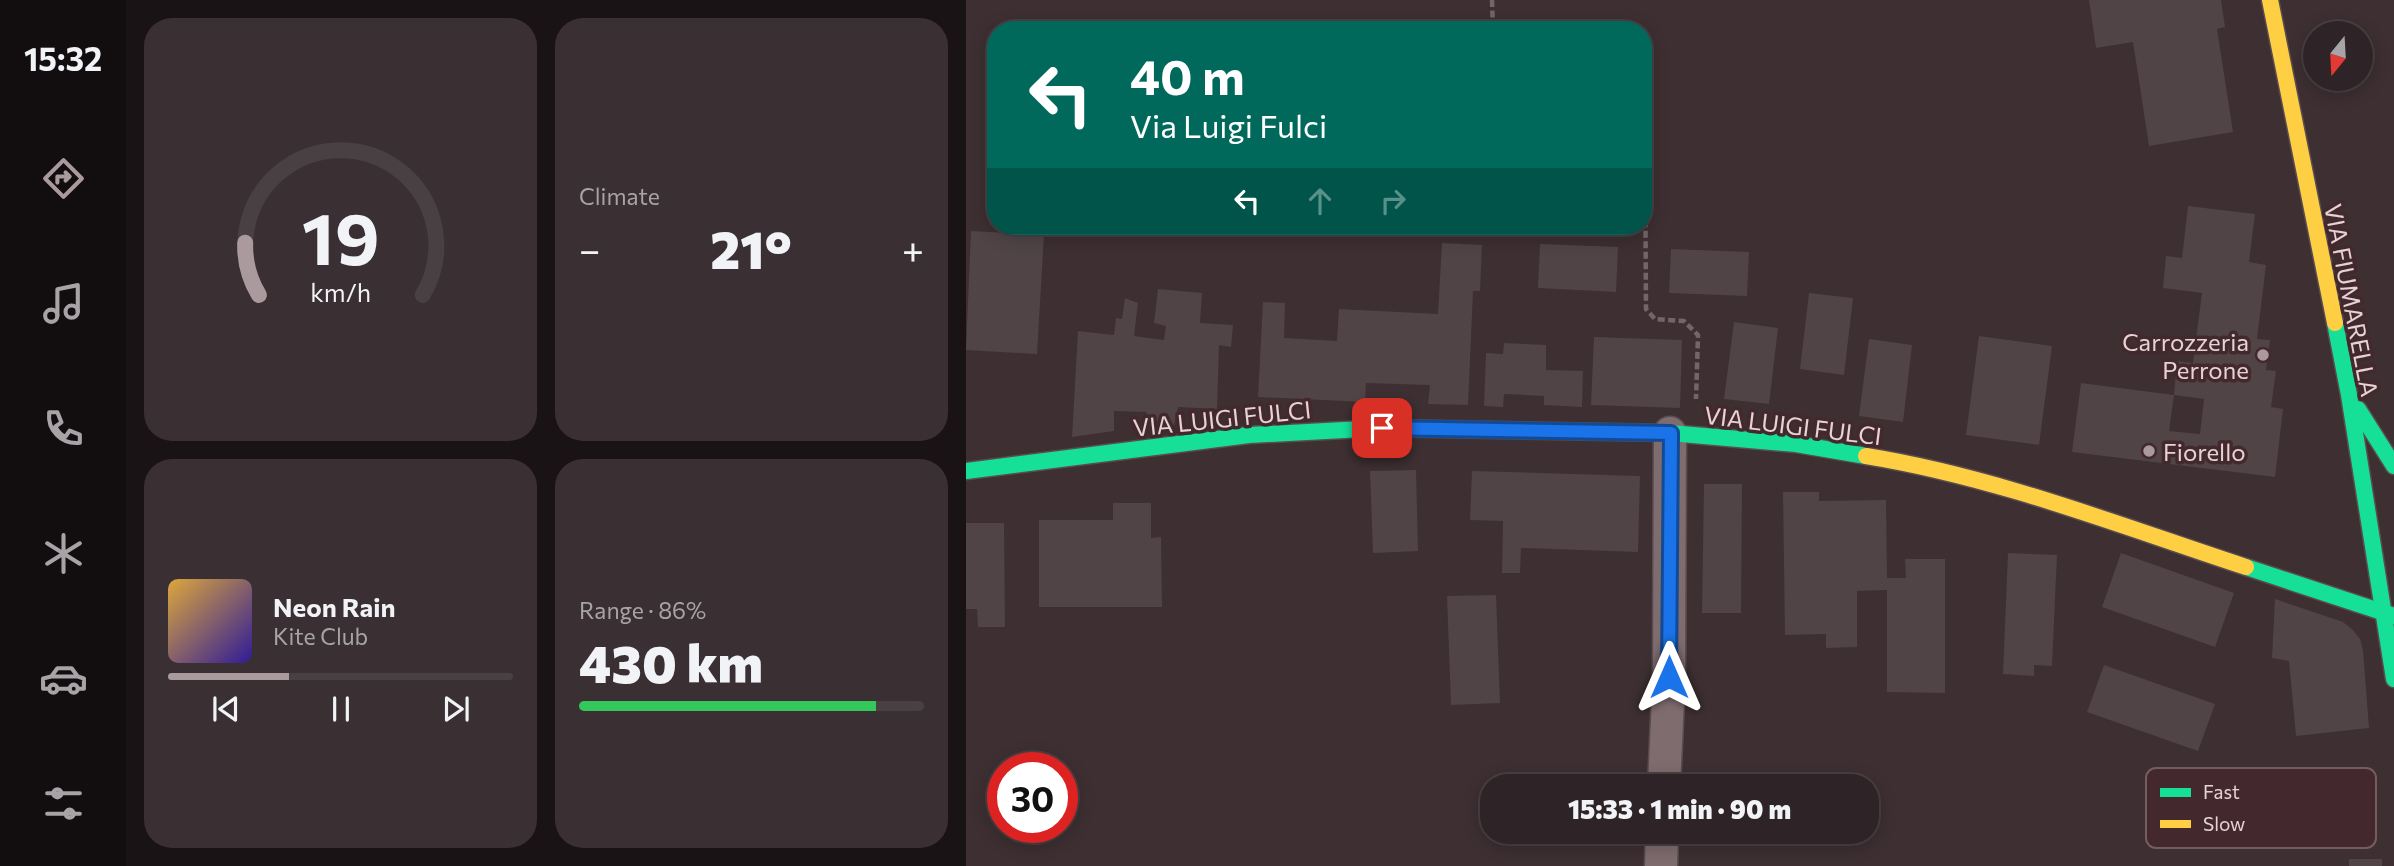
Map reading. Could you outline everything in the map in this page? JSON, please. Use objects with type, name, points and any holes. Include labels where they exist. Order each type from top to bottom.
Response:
[{"type":"street","name":"VIA FIUMARELLA","points":[[2270,0],[2379,543],[2389,613],[2394,679]]},
{"type":"street","points":[[2348,395],[2394,466]]},
{"type":"street","name":"VIA LUIGI FULCI","points":[[966,471],[1249,435],[1369,428],[1683,434],[1796,444],[1873,457],[1995,485],[2389,613]]},
{"type":"street","points":[[1665,774],[1683,434]]},
{"type":"street","points":[[1661,866],[1662,844]]},
{"type":"path","points":[[1492,0],[1493,21]]},
{"type":"path","points":[[1646,235],[1646,309],[1655,319],[1684,321],[1698,335],[1683,434]]},
{"type":"building","points":[[2089,0],[2221,0],[2225,27],[2217,29],[2233,132],[2149,146],[2133,42],[2096,48]]},
{"type":"building","points":[[2188,206],[2255,214],[2249,262],[2266,265],[2257,339],[2270,340],[2266,370],[2276,371],[2271,407],[2283,409],[2275,477],[2072,452],[2081,383],[2174,395],[2177,361],[2193,363],[2202,293],[2163,288],[2166,256],[2182,258]],"holes":[[[2174,395],[2204,399],[2200,434],[2169,431]]]},
{"type":"building","points":[[971,231],[987,232],[987,235],[1044,235],[1037,354],[966,350]]},
{"type":"building","points":[[1442,243],[1482,245],[1480,291],[1473,291],[1468,405],[1428,404],[1430,385],[1366,383],[1365,402],[1258,397],[1263,302],[1285,303],[1284,338],[1337,341],[1339,309],[1438,314]]},
{"type":"building","points":[[1540,244],[1618,247],[1616,292],[1538,288]]},
{"type":"building","points":[[1671,249],[1749,252],[1747,296],[1669,293]]},
{"type":"building","points":[[1158,289],[1202,293],[1200,323],[1233,325],[1231,347],[1219,345],[1217,409],[1178,407],[1174,425],[1153,425],[1146,412],[1114,411],[1114,431],[1072,437],[1078,331],[1114,335],[1116,318],[1122,319],[1125,298],[1138,303],[1134,336],[1164,340],[1166,326],[1154,323]]},
{"type":"building","points":[[1809,293],[1853,298],[1844,375],[1800,369]]},
{"type":"building","points":[[1734,322],[1778,328],[1769,404],[1724,399]]},
{"type":"building","points":[[1979,336],[2052,346],[2039,445],[1966,435]]},
{"type":"building","points":[[1594,337],[1682,340],[1680,408],[1591,405]]},
{"type":"building","points":[[1869,339],[1912,345],[1903,422],[1859,416]]},
{"type":"building","points":[[1504,343],[1546,345],[1546,370],[1583,371],[1582,407],[1544,405],[1544,396],[1504,394],[1503,407],[1484,406],[1486,353],[1503,354]]},
{"type":"building","points":[[1416,470],[1418,551],[1373,553],[1370,471]]},
{"type":"building","points":[[1472,471],[1640,476],[1638,552],[1521,548],[1520,573],[1502,573],[1503,521],[1470,520]]},
{"type":"building","points":[[1704,484],[1742,484],[1741,613],[1702,613]]},
{"type":"building","points":[[1783,492],[1819,492],[1819,501],[1886,500],[1887,578],[1906,578],[1905,559],[1945,559],[1945,693],[1887,692],[1887,590],[1857,591],[1857,647],[1826,648],[1826,634],[1785,635]]},
{"type":"building","points":[[1113,503],[1151,503],[1151,538],[1161,537],[1162,607],[1039,607],[1039,520],[1113,520]]},
{"type":"building","points":[[966,523],[1004,523],[1005,627],[978,627],[977,609],[966,609]]},
{"type":"building","points":[[2008,553],[2057,555],[2052,666],[2034,665],[2034,676],[2003,674]]},
{"type":"building","points":[[2121,553],[2234,593],[2215,647],[2102,607]]},
{"type":"building","points":[[1496,595],[1500,703],[1451,705],[1447,596]]},
{"type":"building","points":[[2275,599],[2343,622],[2360,639],[2369,728],[2296,736],[2289,661],[2272,658]]},
{"type":"building","points":[[2104,665],[2215,704],[2198,751],[2087,712]]},
{"type":"building","points":[[2349,859],[2382,859],[2382,866],[2349,866]]},
{"type":"traffic: fast","points":[[2335,323],[2394,679]]},
{"type":"traffic: fast","points":[[2358,409],[2394,466]]},
{"type":"traffic: fast","points":[[966,471],[1249,435],[1382,428],[1670,433],[1796,444],[1866,456]]},
{"type":"traffic: fast","points":[[2246,567],[2394,616]]},
{"type":"traffic: slow","points":[[2270,0],[2335,323]]},
{"type":"traffic: slow","points":[[1866,456],[1963,476],[2105,519],[2246,567]]},
{"type":"place","name":"Carrozzeria Perrone","points":[[2263,355]]},
{"type":"place","name":"Fiorello","points":[[2149,451]]},
{"type":"route","points":[[1382,428],[1671,433],[1669,677]]}]
